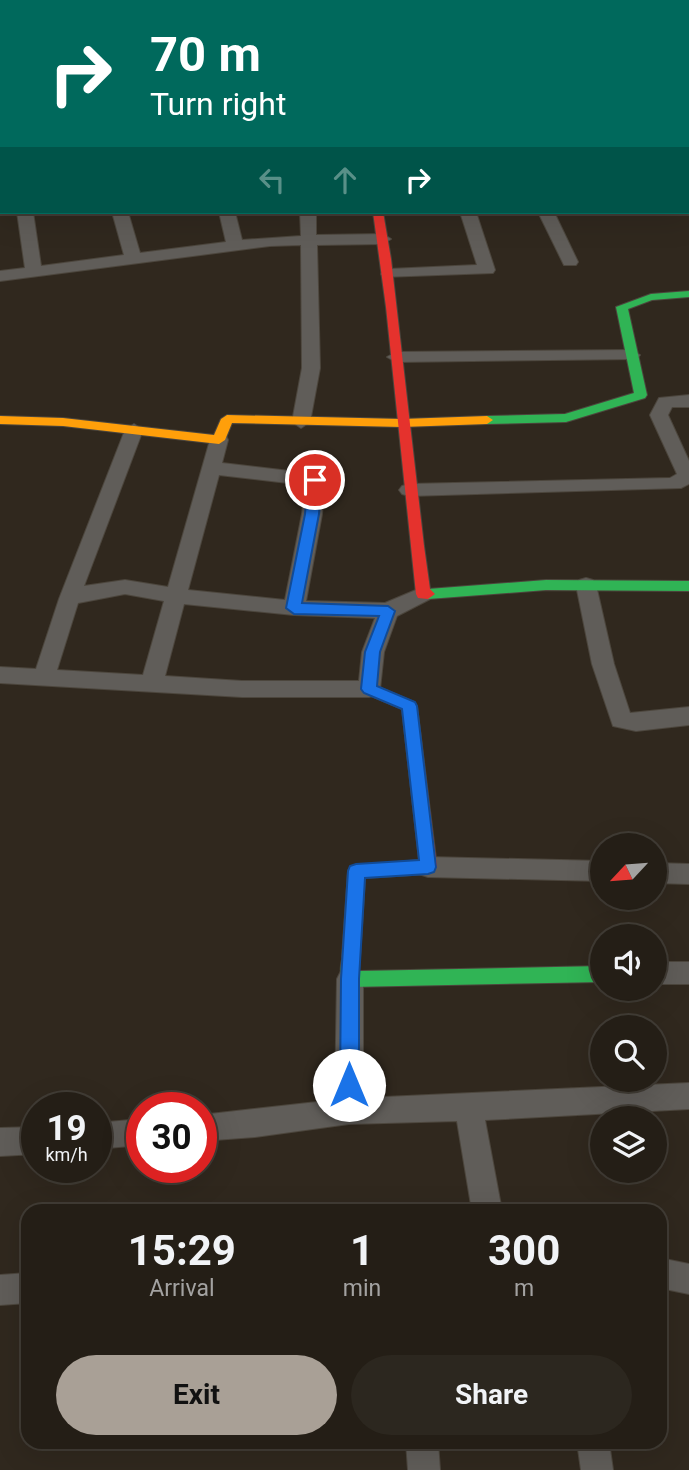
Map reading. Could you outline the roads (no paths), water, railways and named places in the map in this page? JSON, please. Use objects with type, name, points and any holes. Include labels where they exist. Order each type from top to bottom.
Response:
[{"type":"street","points":[[25,214],[34,272]]},
{"type":"street","points":[[121,214],[134,260]]},
{"type":"street","points":[[227,214],[235,246]]},
{"type":"street","points":[[302,422],[311,368],[308,214]]},
{"type":"street","points":[[378,214],[389,274],[409,490],[423,594]]},
{"type":"street","points":[[389,274],[487,270],[469,214]]},
{"type":"street","points":[[547,214],[570,262]]},
{"type":"street","points":[[0,276],[270,242],[383,239]]},
{"type":"street","points":[[152,683],[227,419],[402,423],[566,418],[641,395],[622,307],[651,297],[689,294]]},
{"type":"street","points":[[396,357],[631,355]]},
{"type":"street","points":[[409,490],[674,484],[688,476],[659,415],[665,402],[689,401]]},
{"type":"street","points":[[0,420],[63,422],[219,440]]},
{"type":"street","points":[[44,677],[69,599],[134,430]]},
{"type":"street","points":[[211,468],[315,480],[312,514],[294,608]]},
{"type":"street","points":[[69,599],[79,594],[125,587],[177,596],[294,608],[388,611],[423,594],[546,585],[689,586]]},
{"type":"street","points":[[586,585],[603,664],[621,720],[636,722],[689,716]]},
{"type":"street","points":[[369,689],[373,652],[388,611]]},
{"type":"street","points":[[0,676],[242,689],[369,689],[409,706],[428,867]]},
{"type":"street","points":[[349,1111],[350,979],[356,871],[428,867],[590,871]]},
{"type":"street","points":[[667,873],[689,874]]},
{"type":"street","points":[[667,973],[689,973]]},
{"type":"street","points":[[350,979],[590,974]]},
{"type":"street","points":[[217,1127],[349,1111],[469,1108],[689,1096]]},
{"type":"street","points":[[469,1108],[486,1204]]},
{"type":"street","points":[[0,1142],[21,1141]]},
{"type":"street","points":[[667,1274],[689,1279]]},
{"type":"street","points":[[0,1290],[21,1289]]},
{"type":"street","points":[[422,1449],[424,1470]]},
{"type":"street","points":[[594,1449],[597,1470]]}]
